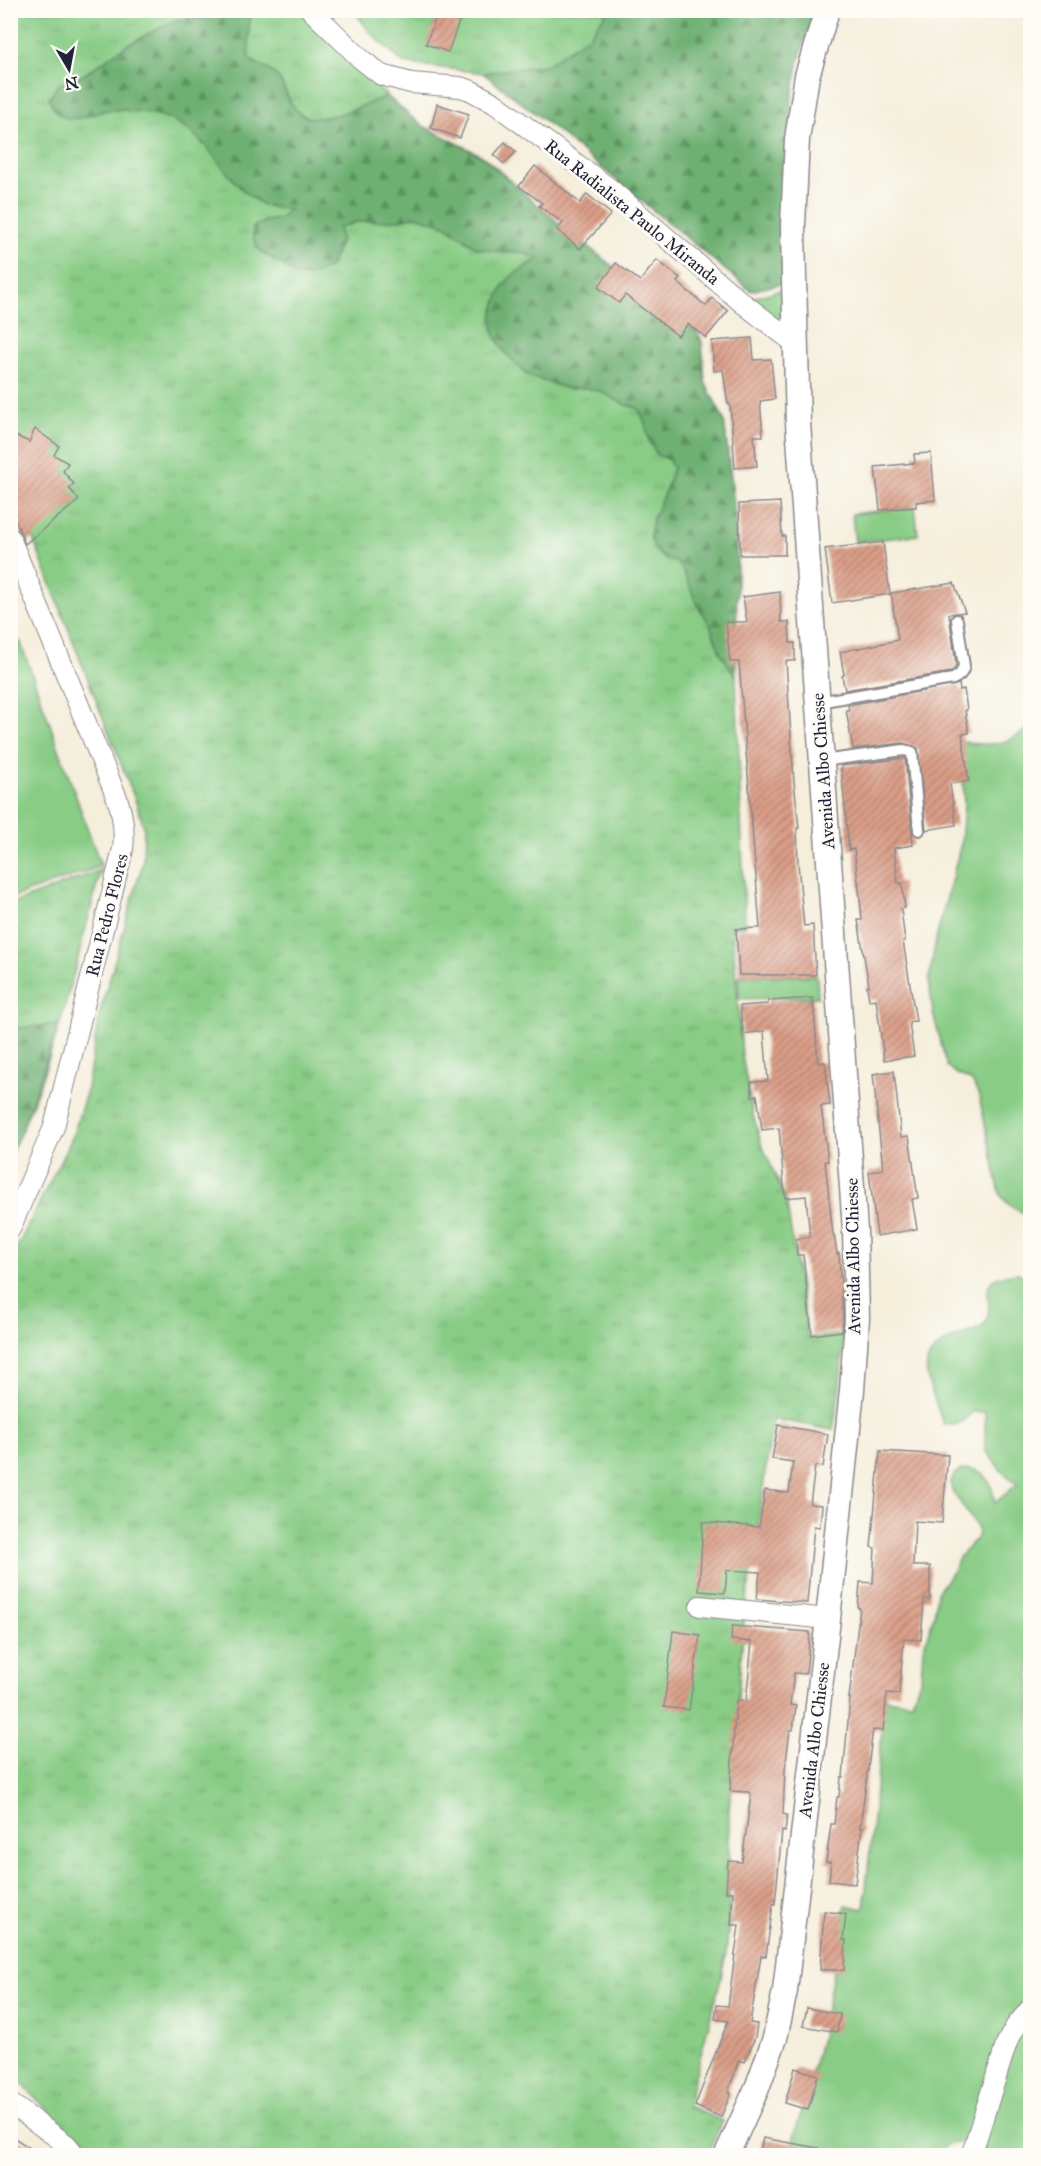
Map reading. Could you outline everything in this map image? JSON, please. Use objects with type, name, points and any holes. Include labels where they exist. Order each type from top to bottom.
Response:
[{"type":"street","name":"Rua Radialista Paulo Miranda","points":[[310,10],[381,75],[411,83],[460,87],[494,103],[609,188],[741,301],[796,344]]},
{"type":"street","name":"Avenida Albo Chiesse","points":[[726,2156],[757,2088],[775,2038],[785,1991],[828,1619],[852,1390],[857,1318],[855,1230],[798,423],[793,225],[795,161],[802,103],[827,10]]},
{"type":"street","name":"Rua Pedro Flores","points":[[10,1229],[54,1127],[123,849],[124,836],[122,813],[117,798],[13,552]]},
{"type":"street","points":[[700,1606],[828,1619]]},
{"type":"street","points":[[970,2156],[1008,2042],[1016,2026],[1030,2009]]},
{"type":"street","points":[[10,2103],[67,2145],[76,2156]]},
{"type":"lane","points":[[818,702],[953,679],[963,673],[964,666],[957,620]]},
{"type":"lane","points":[[822,761],[904,750],[912,752],[919,830]]},
{"type":"green space","points":[[11,11],[340,11],[327,21],[373,83],[406,113],[423,126],[482,156],[557,222],[701,338],[705,382],[724,420],[734,504],[737,560],[736,677],[745,926],[732,927],[742,1056],[753,1115],[761,1143],[786,1200],[808,1338],[844,1334],[840,1385],[833,1430],[773,1419],[744,1620],[729,1810],[729,1922],[726,1954],[687,2106],[723,2121],[706,2155],[103,2155],[67,2131],[11,2072],[10,1261],[72,1138],[86,1093],[99,1016],[143,862],[144,827],[33,539],[11,499]]},
{"type":"green space","points":[[212,11],[249,11],[249,59],[277,76],[293,107],[302,115],[310,118],[332,116],[386,96],[423,126],[482,156],[557,222],[698,334],[702,342],[705,382],[724,420],[734,504],[737,560],[736,677],[720,652],[709,622],[700,610],[683,571],[676,562],[664,558],[655,550],[650,536],[653,519],[673,468],[668,459],[657,455],[649,441],[645,423],[638,408],[626,405],[599,391],[585,388],[568,389],[527,375],[503,350],[494,334],[492,317],[504,285],[514,274],[538,259],[522,252],[504,253],[477,248],[445,225],[416,216],[398,220],[356,222],[339,228],[341,241],[330,267],[311,275],[296,275],[261,251],[253,235],[253,227],[265,221],[281,218],[289,209],[262,204],[249,195],[237,185],[207,147],[182,126],[160,116],[122,110],[108,110],[72,119],[58,113],[52,105],[49,99],[57,86],[83,75],[127,45],[176,20],[207,17]]},
{"type":"green space","points":[[354,11],[814,11],[799,60],[751,291],[545,121],[483,73],[403,63],[370,32]]},
{"type":"green space","points":[[608,11],[814,11],[799,60],[791,104],[785,283],[751,291],[545,121],[483,73],[546,65],[589,36]]},
{"type":"green space","points":[[785,289],[786,329],[751,298]]},
{"type":"green space","points":[[915,507],[918,535],[855,542],[852,514]]},
{"type":"green space","points":[[20,641],[101,866],[11,898],[10,644]]},
{"type":"green space","points":[[1030,727],[1030,1216],[1010,1205],[1000,1194],[979,1096],[972,1081],[947,1066],[933,1013],[929,980],[936,939],[961,844],[964,806],[962,741],[980,744],[998,743]]},
{"type":"green space","points":[[101,870],[52,1049],[11,1152],[11,904]]},
{"type":"green space","points":[[738,976],[817,976],[818,997],[739,999]]},
{"type":"green space","points":[[11,1022],[19,1028],[59,1024],[23,1128],[11,1152]]},
{"type":"green space","points":[[1018,1273],[1030,1280],[1030,2155],[1000,2156],[975,2145],[958,2142],[951,2143],[944,2148],[940,2155],[789,2156],[822,2034],[845,1905],[864,1909],[885,1699],[912,1702],[921,1678],[923,1649],[934,1616],[937,1593],[960,1556],[976,1539],[978,1533],[977,1527],[953,1492],[952,1478],[960,1470],[979,1472],[989,1482],[995,1503],[1017,1484],[1000,1469],[985,1449],[985,1412],[973,1412],[957,1424],[943,1424],[928,1380],[926,1369],[928,1359],[935,1349],[948,1341],[983,1326],[989,1313],[989,1284],[994,1279]]},
{"type":"building","points":[[437,14],[459,22],[448,52],[426,44]]},
{"type":"building","points":[[437,104],[469,114],[460,138],[431,128]]},
{"type":"building","points":[[505,142],[516,152],[504,164],[494,155]]},
{"type":"building","points":[[535,166],[580,203],[587,194],[611,214],[580,249],[557,230],[563,223],[539,206],[542,203],[519,186]]},
{"type":"building","points":[[657,260],[680,278],[677,282],[706,306],[712,298],[728,311],[706,338],[688,324],[678,336],[625,295],[619,303],[598,287],[616,263],[640,281]]},
{"type":"building","points":[[752,338],[754,360],[771,359],[775,399],[760,401],[763,436],[754,436],[757,466],[735,468],[730,404],[728,404],[723,370],[714,371],[712,341]]},
{"type":"building","points":[[35,429],[59,446],[54,455],[68,463],[63,471],[74,484],[69,488],[79,500],[25,544],[10,507],[10,433],[29,442]]},
{"type":"building","points":[[931,453],[935,500],[916,502],[916,507],[880,510],[875,467],[915,463],[914,454]]},
{"type":"building","points":[[780,502],[785,555],[740,555],[739,504]]},
{"type":"building","points":[[883,542],[890,594],[832,603],[825,549]]},
{"type":"building","points":[[954,583],[965,612],[949,614],[956,665],[951,672],[845,690],[840,652],[898,640],[891,593]]},
{"type":"building","points":[[780,592],[781,622],[789,622],[790,643],[795,643],[795,661],[786,661],[799,828],[797,828],[798,864],[804,926],[813,925],[816,975],[739,975],[736,929],[760,928],[739,662],[730,662],[726,622],[747,622],[743,597]]},
{"type":"building","points":[[959,684],[960,690],[964,689],[967,710],[965,710],[969,733],[962,734],[969,781],[950,784],[956,825],[926,830],[918,748],[903,743],[853,749],[846,710],[849,710],[848,705]]},
{"type":"building","points":[[905,758],[913,845],[894,848],[898,883],[902,883],[905,908],[901,909],[905,941],[903,941],[916,1021],[909,1022],[914,1056],[884,1060],[876,999],[869,1000],[867,986],[869,986],[858,920],[862,920],[859,889],[854,849],[849,850],[841,766]]},
{"type":"building","points":[[813,998],[818,1063],[825,1062],[830,1105],[821,1106],[828,1161],[825,1161],[833,1235],[837,1254],[839,1253],[843,1318],[842,1331],[812,1335],[803,1255],[797,1255],[796,1239],[810,1237],[806,1196],[785,1198],[779,1128],[762,1130],[757,1095],[752,1096],[751,1082],[768,1081],[764,1031],[743,1034],[740,1006],[768,1004],[768,1001]]},
{"type":"building","points":[[894,1071],[901,1137],[909,1136],[918,1198],[912,1199],[917,1229],[877,1236],[869,1172],[883,1169],[873,1074]]},
{"type":"building","points":[[778,1425],[828,1434],[823,1467],[815,1466],[810,1504],[822,1505],[820,1527],[814,1526],[807,1603],[757,1599],[760,1572],[727,1570],[725,1593],[699,1591],[703,1522],[759,1527],[765,1490],[789,1493],[793,1462],[772,1459]]},
{"type":"building","points":[[880,1451],[948,1455],[942,1523],[915,1521],[913,1566],[930,1566],[930,1599],[924,1599],[921,1640],[904,1639],[899,1694],[887,1693],[883,1731],[873,1730],[855,1884],[829,1881],[831,1862],[826,1862],[831,1824],[834,1824],[837,1797],[839,1797],[841,1777],[843,1777],[849,1698],[860,1608],[858,1608],[860,1582],[873,1583],[875,1548],[871,1547]]},
{"type":"building","points":[[732,1626],[810,1632],[806,1674],[794,1673],[790,1705],[796,1706],[793,1730],[790,1730],[785,1770],[783,1814],[787,1815],[785,1832],[782,1831],[775,1904],[773,1904],[766,1956],[761,1956],[750,2023],[757,2024],[755,2037],[745,2062],[739,2060],[728,2092],[731,2093],[721,2117],[695,2106],[728,2021],[715,2019],[717,2005],[728,2006],[739,1925],[731,1925],[733,1892],[726,1892],[728,1861],[742,1862],[751,1794],[730,1791],[736,1700],[746,1701],[752,1642],[731,1640]]},
{"type":"building","points":[[673,1631],[700,1635],[689,1710],[664,1707]]},
{"type":"building","points":[[824,1911],[846,1914],[843,1940],[846,1940],[844,1970],[820,1970]]},
{"type":"building","points":[[807,2008],[840,2014],[837,2032],[803,2026]]},
{"type":"building","points":[[795,2068],[818,2075],[808,2110],[785,2103]]},
{"type":"building","points":[[10,2135],[42,2156],[10,2156]]},
{"type":"building","points":[[763,2138],[818,2148],[818,2156],[759,2156]]}]
